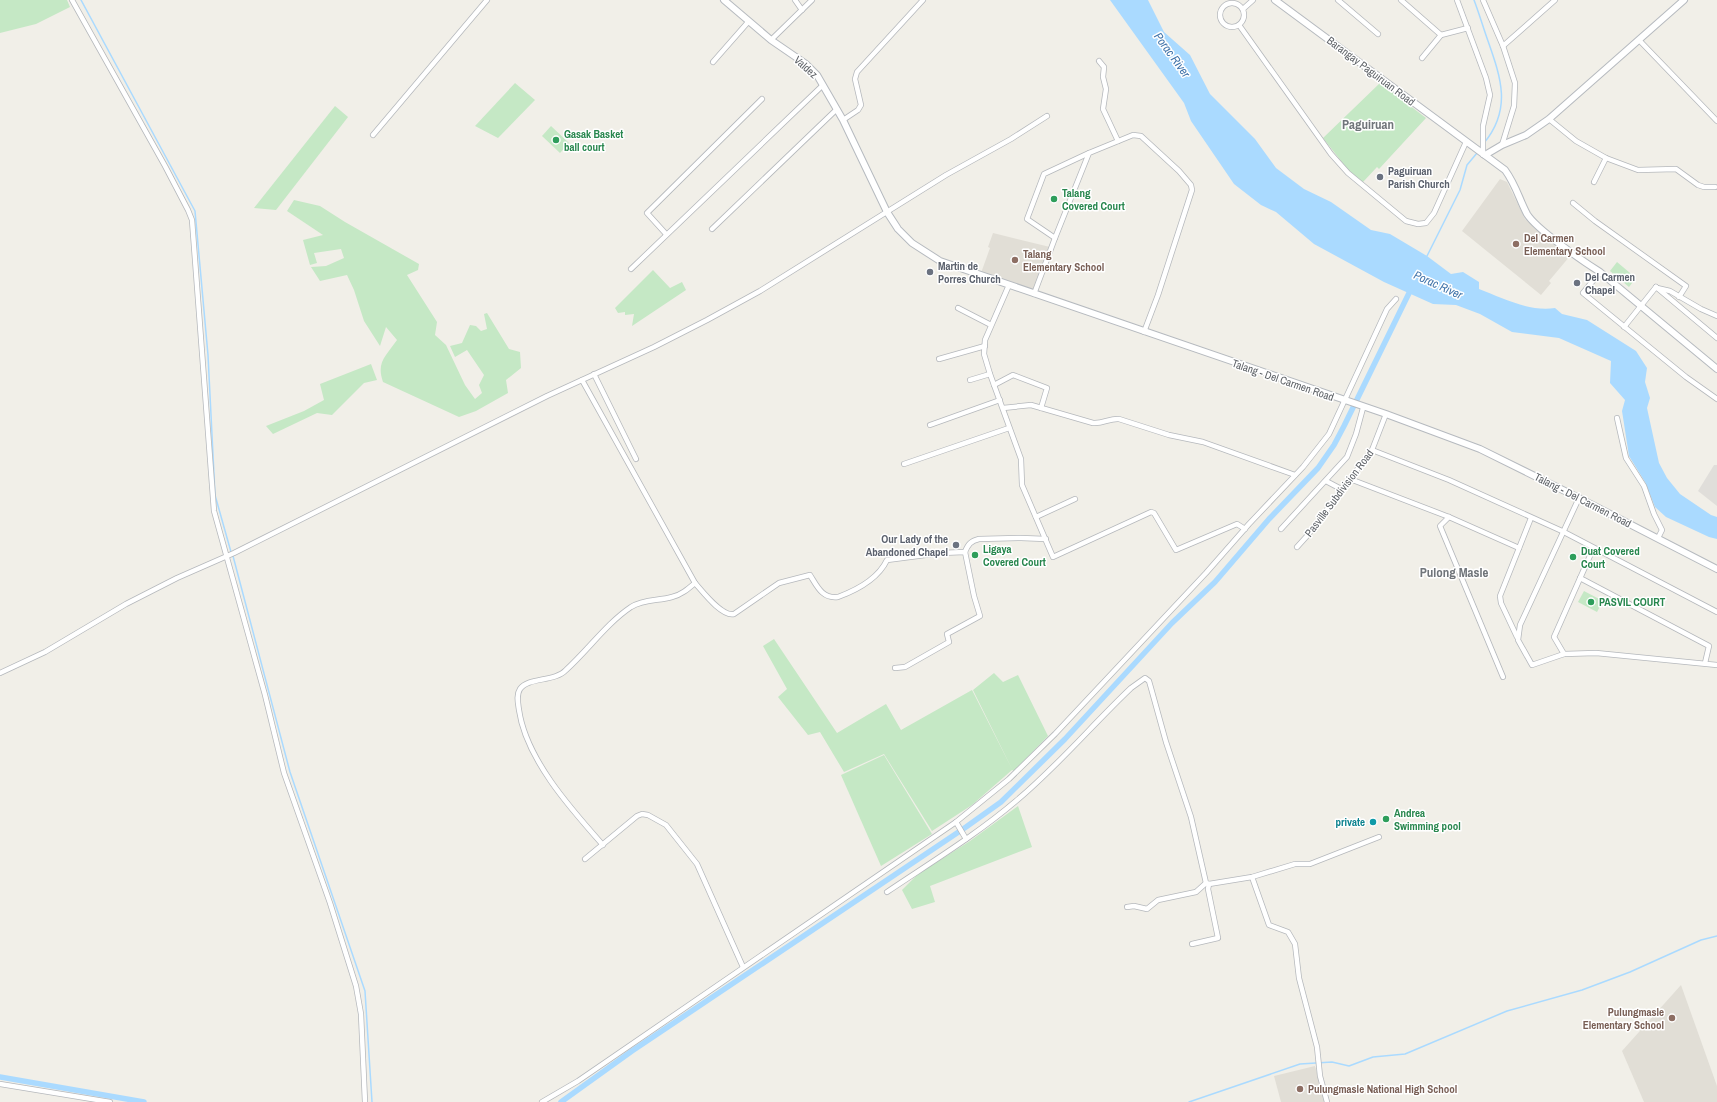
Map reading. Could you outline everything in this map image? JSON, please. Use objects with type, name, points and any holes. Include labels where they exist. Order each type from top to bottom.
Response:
[{"type":"street","points":[[72,0],[165,166],[192,220],[200,308],[214,510],[230,555],[284,773],[330,903],[356,986],[361,1014],[365,1102]]},
{"type":"street","points":[[373,135],[487,0]]},
{"type":"street","name":"Valdez","points":[[724,0],[771,40],[806,64],[817,75],[843,120],[870,178]]},
{"type":"street","points":[[795,0],[802,10]]},
{"type":"street","points":[[771,40],[812,0]]},
{"type":"street","points":[[843,120],[858,110],[861,105],[855,79],[857,72],[923,0]]},
{"type":"street","points":[[1243,9],[1253,0]]},
{"type":"street","name":"Barangay Paguiruan Road","points":[[1275,0],[1505,170],[1514,183],[1528,216],[1537,225],[1584,262],[1600,272],[1717,369]]},
{"type":"street","points":[[1338,0],[1378,34]]},
{"type":"street","points":[[1401,0],[1441,36]]},
{"type":"street","points":[[1457,0],[1486,78],[1490,95],[1483,126],[1483,153],[1526,135],[1549,119],[1684,0]]},
{"type":"street","points":[[1483,0],[1503,46],[1515,83],[1514,106],[1502,145]]},
{"type":"street","points":[[1503,46],[1555,0]]},
{"type":"street","points":[[1224,2],[1235,3],[1243,9],[1244,18],[1239,25],[1229,27],[1222,22],[1220,12],[1224,2]]},
{"type":"street","points":[[713,62],[749,21]]},
{"type":"street","points":[[1239,25],[1331,154],[1348,173],[1406,221],[1418,224],[1426,223],[1434,213],[1466,142]]},
{"type":"street","points":[[1422,58],[1441,36],[1468,28]]},
{"type":"street","points":[[1639,40],[1717,121]]},
{"type":"street","points":[[1099,61],[1104,67],[1103,77],[1106,89],[1103,109],[1118,141]]},
{"type":"street","points":[[631,269],[823,85]]},
{"type":"street","points":[[666,234],[647,213],[762,99]]},
{"type":"street","points":[[712,229],[837,109]]},
{"type":"street","points":[[0,673],[45,652],[152,591],[230,555],[594,374],[654,347],[760,291],[887,212],[1047,116]]},
{"type":"street","points":[[1549,119],[1576,142],[1606,158],[1638,170],[1676,169],[1698,185],[1704,187],[1715,187]]},
{"type":"street","points":[[1055,238],[1027,218],[1044,174],[1133,135],[1141,136],[1179,171],[1192,185],[1192,190],[1158,295],[1144,332]]},
{"type":"street","points":[[1034,294],[1089,153]]},
{"type":"street","points":[[1594,182],[1606,158]]},
{"type":"street","name":"Talang - Del Carmen Road","points":[[870,178],[887,212],[898,228],[912,243],[940,261],[1360,407],[1386,414],[1480,450],[1717,568]]},
{"type":"street","points":[[1573,203],[1595,221],[1686,286],[1679,297]]},
{"type":"street","points":[[1600,272],[1583,293],[1686,377],[1717,399]]},
{"type":"street","points":[[1009,285],[985,340],[984,354],[1021,459],[1022,485],[1053,557],[1150,512],[1154,513],[1176,550],[1237,524],[1244,530]]},
{"type":"street","points":[[1624,327],[1656,287]]},
{"type":"street","points":[[1656,287],[1670,291],[1701,309],[1717,316]]},
{"type":"street","points":[[1656,287],[1717,338]]},
{"type":"street","points":[[542,1102],[578,1081],[743,967],[957,824],[990,796],[1035,754],[1196,585],[1321,445],[1346,402],[1384,313],[1396,299]]},
{"type":"street","points":[[958,308],[991,325]]},
{"type":"street","points":[[939,359],[985,346]]},
{"type":"street","points":[[594,374],[636,459]]},
{"type":"street","points":[[970,380],[990,374]]},
{"type":"street","points":[[994,385],[1013,375],[1047,388],[1041,408]]},
{"type":"street","points":[[582,380],[695,583],[723,612],[731,615],[773,586],[786,580],[810,575],[824,595],[832,598],[838,597],[875,576],[880,572],[887,560],[941,553],[965,552]]},
{"type":"street","points":[[930,425],[1000,400]]},
{"type":"street","points":[[1003,408],[1031,405],[1094,423],[1102,423],[1112,419],[1119,419],[1169,435],[1203,442],[1295,475]]},
{"type":"street","points":[[1281,529],[1347,457],[1356,434],[1360,407]]},
{"type":"street","name":"Pasville Subdivision Road","points":[[1297,547],[1343,490],[1372,450],[1386,414]]},
{"type":"street","points":[[1618,418],[1626,458],[1644,486],[1654,514],[1662,530],[1658,538]]},
{"type":"street","points":[[904,464],[1010,428]]},
{"type":"street","points":[[1372,450],[1448,480],[1562,531],[1593,549],[1717,612]]},
{"type":"street","points":[[1350,479],[1449,517],[1519,548]]},
{"type":"street","points":[[1326,481],[1343,490]]},
{"type":"street","points":[[1518,640],[1520,625],[1562,531],[1579,498]]},
{"type":"street","points":[[1036,517],[1075,499]]},
{"type":"street","points":[[1449,517],[1440,526],[1503,677]]},
{"type":"street","points":[[1531,518],[1500,596],[1501,603],[1518,640],[1532,665],[1564,654],[1596,653],[1717,665]]},
{"type":"street","points":[[896,668],[905,667],[949,642],[947,634],[980,616],[974,596],[965,552],[972,541],[979,539],[1021,538],[1046,540]]},
{"type":"street","points":[[1564,654],[1554,637],[1593,549]]},
{"type":"street","points":[[1580,578],[1709,646],[1706,663]]},
{"type":"street","points":[[603,845],[561,796],[545,772],[522,724],[518,693],[522,686],[528,683],[554,677],[566,671],[590,644],[631,607],[644,601],[679,595],[695,583]]},
{"type":"street","points":[[887,892],[1015,802],[1039,781],[1110,708],[1131,688],[1145,678],[1149,681],[1166,742],[1191,817],[1208,884],[1218,938],[1192,944]]},
{"type":"street","points":[[586,859],[637,816],[642,814],[648,815],[666,825],[698,864],[743,967]]},
{"type":"street","points":[[957,824],[965,837]]},
{"type":"street","points":[[1127,907],[1134,906],[1147,909],[1158,900],[1196,892],[1208,884],[1252,876],[1290,865],[1310,864],[1378,837]]},
{"type":"street","points":[[1252,876],[1269,925],[1288,932],[1295,944],[1299,978],[1327,1102]]},
{"type":"street","points":[[0,1084],[110,1102]]},
{"type":"shaded area","name":"Del Carmen Elementary School","points":[[1500,179],[1507,182],[1525,219],[1570,256],[1549,281],[1551,283],[1541,295],[1462,231]]},
{"type":"shaded area","name":"Talang Elementary School","points":[[993,233],[1050,247],[1033,290],[981,273],[990,248],[988,247]]},
{"type":"shaded area","points":[[1714,465],[1717,465],[1717,506],[1698,491]]},
{"type":"shaded area","name":"Pulungmasle Elementary School","points":[[1681,985],[1717,1086],[1717,1102],[1644,1102],[1622,1051]]},
{"type":"shaded area","name":"Pulungmasle National High School","points":[[1315,1066],[1325,1102],[1281,1102],[1274,1076]]},
{"type":"green space","points":[[0,0],[67,0],[70,7],[36,24],[0,33]]},
{"type":"green space","points":[[515,83],[535,100],[498,138],[475,126]]},
{"type":"green space","points":[[1380,83],[1426,118],[1379,169],[1377,167],[1363,182],[1349,171],[1323,138]]},
{"type":"green space","points":[[335,106],[348,117],[276,210],[254,208]]},
{"type":"green space","name":"Gasak Basket ball court","points":[[551,126],[569,143],[560,153],[542,136]]},
{"type":"green space","points":[[294,200],[320,206],[419,264],[418,270],[407,275],[437,322],[435,335],[446,345],[465,385],[475,399],[482,393],[479,385],[484,375],[467,350],[455,357],[450,346],[462,343],[470,325],[476,326],[481,331],[487,329],[484,314],[487,313],[509,349],[520,352],[521,368],[506,380],[508,393],[476,411],[459,417],[383,382],[381,375],[381,364],[397,340],[386,327],[380,346],[364,321],[354,290],[347,275],[320,281],[311,267],[326,266],[344,258],[341,249],[314,253],[317,263],[310,265],[303,240],[323,235],[287,211]]},
{"type":"green space","points":[[1617,262],[1636,278],[1629,287],[1610,271]]},
{"type":"green space","points":[[653,270],[670,288],[682,282],[686,290],[632,326],[634,314],[625,315],[625,312],[618,313],[615,308]]},
{"type":"green space","points":[[371,364],[377,380],[364,383],[332,415],[317,413],[273,434],[266,426],[304,411],[324,400],[320,384]]},
{"type":"green space","name":"PASVIL COURT","points":[[1584,591],[1603,601],[1597,612],[1578,602]]},
{"type":"green space","points":[[774,639],[837,733],[886,704],[901,730],[972,690],[1012,769],[973,690],[994,673],[1003,682],[1018,675],[1048,736],[1014,771],[1012,770],[972,805],[932,831],[884,754],[844,772],[820,732],[808,735],[778,697],[787,689],[763,646]]},
{"type":"green space","points":[[884,755],[932,834],[881,866],[841,775]]},
{"type":"green space","points":[[1018,806],[1032,847],[930,886],[935,902],[912,909],[902,890],[918,874],[970,841]]},
{"type":"water","name":"Porac River","points":[[1110,0],[1148,0],[1164,32],[1190,55],[1210,94],[1255,139],[1276,168],[1304,189],[1331,202],[1371,230],[1390,234],[1427,256],[1451,274],[1463,272],[1479,282],[1479,289],[1526,306],[1545,309],[1555,308],[1562,314],[1587,320],[1636,351],[1647,368],[1645,382],[1650,398],[1647,408],[1659,463],[1667,478],[1680,494],[1711,515],[1717,517],[1717,539],[1709,537],[1666,517],[1655,507],[1645,482],[1629,456],[1622,411],[1625,400],[1610,383],[1611,361],[1559,338],[1512,332],[1480,314],[1456,305],[1433,304],[1384,282],[1314,244],[1276,212],[1261,205],[1234,184],[1191,121],[1184,103]]},
{"type":"waterway","points":[[81,0],[195,211],[208,355],[215,495],[231,552]]},
{"type":"waterway","points":[[1474,0],[1497,68],[1501,93],[1501,106],[1498,118],[1493,130],[1484,143]]},
{"type":"waterway","points":[[1427,256],[1460,190],[1467,165],[1477,153]]},
{"type":"waterway","name":"Porac River","points":[[561,1102],[632,1051],[1001,802],[1065,739],[1172,623],[1215,582],[1269,519],[1318,468],[1334,445],[1344,426],[1412,287]]},
{"type":"waterway","points":[[233,556],[290,772],[365,991],[372,1102]]},
{"type":"waterway","points":[[1189,1102],[1300,1064],[1332,1062],[1349,1066],[1373,1057],[1405,1054],[1507,1011],[1582,990],[1630,972],[1701,940],[1717,936]]},
{"type":"waterway","points":[[0,1077],[144,1102]]},
{"type":"place","name":"Gasak Basket ball court","points":[[556,140]]},
{"type":"place","name":"Paguiruan Parish Church","points":[[1380,177]]},
{"type":"place","name":"Talang Covered Court","points":[[1054,199]]},
{"type":"place","name":"Del Carmen Elementary School","points":[[1516,244]]},
{"type":"place","name":"Talang Elementary School","points":[[1015,260]]},
{"type":"place","name":"Martin de Porres Church","points":[[930,272]]},
{"type":"place","name":"Del Carmen Chapel","points":[[1577,283]]},
{"type":"place","name":"Our Lady of the Abandoned Chapel","points":[[956,545]]},
{"type":"place","name":"Ligaya Covered Court","points":[[975,555]]},
{"type":"place","name":"Duat Covered Court","points":[[1573,557]]},
{"type":"place","name":"PASVIL COURT","points":[[1591,602]]},
{"type":"place","name":"Andrea Swimming pool","points":[[1386,819]]},
{"type":"place","name":"private","points":[[1373,822]]},
{"type":"place","name":"Pulungmasle Elementary School","points":[[1672,1018]]},
{"type":"place","name":"Pulungmasle National High School","points":[[1300,1089]]},
{"type":"district","name":"Paguiruan","points":[[1368,124]]},
{"type":"district","name":"Pulong Masle","points":[[1454,572]]}]
